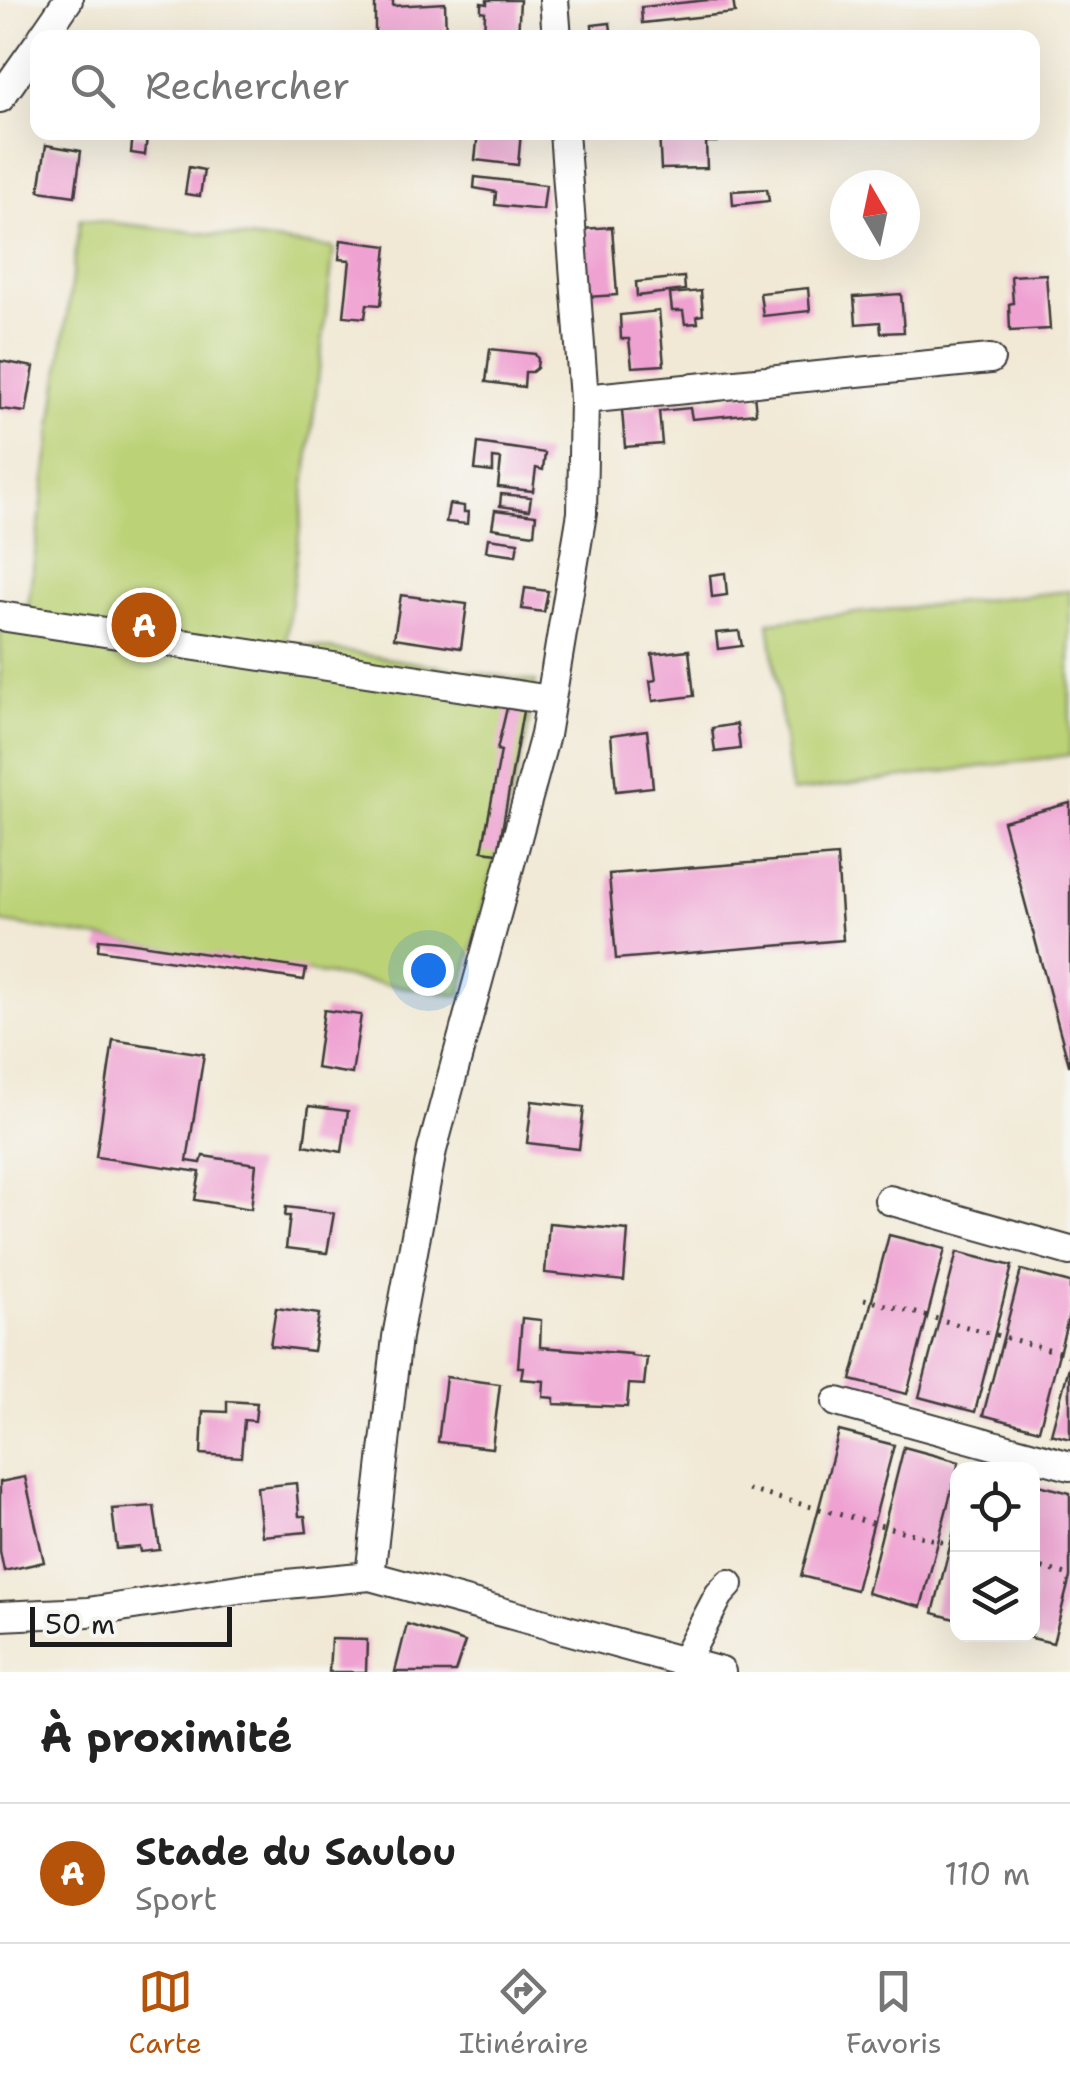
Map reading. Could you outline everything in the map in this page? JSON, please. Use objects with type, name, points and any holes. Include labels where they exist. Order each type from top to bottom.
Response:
[{"type":"street","points":[[47,30],[68,0]]},
{"type":"street","points":[[554,0],[556,30]]},
{"type":"street","points":[[0,98],[30,55]]},
{"type":"street","points":[[370,1576],[397,1337],[432,1150],[545,736],[582,512],[584,399],[565,140]]},
{"type":"street","points":[[584,399],[990,358]]},
{"type":"street","points":[[0,616],[550,700]]},
{"type":"street","points":[[889,1200],[1070,1251]]},
{"type":"street","points":[[837,1402],[1070,1466]]},
{"type":"street","points":[[0,1616],[88,1612],[245,1588],[370,1576],[720,1672]]},
{"type":"street","points":[[684,1662],[719,1595],[729,1584]]},
{"type":"path","points":[[864,1299],[1070,1355]]},
{"type":"path","points":[[748,1490],[950,1544]]},
{"type":"path","points":[[1040,1567],[1070,1575]]},
{"type":"green space","points":[[80,219],[334,248],[286,642],[536,682],[525,742],[460,996],[0,922],[0,604],[28,606]]},
{"type":"green space","points":[[1070,591],[1070,755],[791,792],[769,622]]},
{"type":"building","points":[[393,0],[393,6],[445,3],[446,30],[375,30],[375,1]]},
{"type":"building","points":[[487,0],[520,0],[518,30],[484,30],[481,3],[487,4]]},
{"type":"building","points":[[733,0],[735,13],[642,23],[641,7]]},
{"type":"building","points":[[610,23],[611,30],[592,30],[592,25]]},
{"type":"building","points":[[132,140],[147,140],[145,155],[131,153]]},
{"type":"building","points":[[477,140],[520,140],[518,165],[475,160]]},
{"type":"building","points":[[659,140],[717,140],[706,142],[707,168],[661,169]]},
{"type":"building","points":[[46,145],[81,151],[75,196],[39,191]]},
{"type":"building","points":[[189,167],[204,170],[200,196],[185,194]]},
{"type":"building","points":[[475,177],[546,185],[543,210],[495,205],[496,192],[474,188]]},
{"type":"building","points":[[767,189],[769,201],[733,205],[732,191]]},
{"type":"building","points":[[612,227],[617,295],[587,297],[581,229]]},
{"type":"building","points":[[341,240],[387,246],[381,305],[367,304],[365,318],[344,316],[350,260],[339,259]]},
{"type":"building","points":[[1046,274],[1050,329],[1010,331],[1011,276]]},
{"type":"building","points":[[684,277],[685,290],[637,296],[636,282]]},
{"type":"building","points":[[808,288],[810,311],[763,316],[760,293]]},
{"type":"building","points":[[701,291],[703,315],[697,316],[698,323],[685,324],[683,311],[672,311],[670,294]]},
{"type":"building","points":[[901,294],[904,332],[881,333],[880,322],[856,324],[854,297]]},
{"type":"building","points":[[659,311],[664,365],[632,367],[629,339],[621,339],[620,315]]},
{"type":"building","points":[[490,349],[535,354],[537,368],[525,372],[524,387],[486,382]]},
{"type":"building","points":[[0,361],[34,367],[26,412],[0,409]]},
{"type":"building","points":[[754,393],[756,413],[692,419],[690,408],[659,411],[662,444],[625,447],[622,410],[658,406],[658,402],[706,398],[707,402]]},
{"type":"building","points":[[478,443],[545,453],[543,470],[536,468],[533,491],[498,487],[501,459],[493,458],[493,472],[475,470]]},
{"type":"building","points":[[501,494],[531,497],[529,510],[500,506]]},
{"type":"building","points":[[449,504],[464,506],[467,524],[446,522]]},
{"type":"building","points":[[495,510],[536,515],[534,534],[492,528]]},
{"type":"building","points":[[488,538],[518,542],[516,555],[486,551]]},
{"type":"building","points":[[725,573],[727,595],[712,597],[710,575]]},
{"type":"building","points":[[525,588],[548,591],[544,612],[522,609]]},
{"type":"building","points":[[401,595],[467,604],[461,648],[394,638]]},
{"type":"building","points":[[739,631],[742,646],[718,649],[716,633]]},
{"type":"building","points":[[689,650],[694,696],[653,701],[650,681],[656,680],[652,654]]},
{"type":"building","points":[[507,708],[523,711],[498,853],[482,851]]},
{"type":"building","points":[[737,724],[740,749],[715,752],[712,728]]},
{"type":"building","points":[[647,730],[653,787],[616,791],[611,735]]},
{"type":"building","points":[[1070,803],[1070,1065],[1069,1065],[1003,821]]},
{"type":"building","points":[[837,856],[843,940],[616,959],[609,874]]},
{"type":"building","points":[[99,939],[306,969],[304,980],[98,950]]},
{"type":"building","points":[[324,1010],[361,1015],[352,1074],[316,1068]]},
{"type":"building","points":[[113,1040],[204,1054],[187,1161],[201,1163],[203,1156],[256,1164],[251,1209],[195,1200],[200,1172],[96,1157]]},
{"type":"building","points":[[532,1101],[584,1107],[579,1149],[527,1143]]},
{"type":"building","points":[[309,1106],[348,1111],[342,1152],[304,1145]]},
{"type":"building","points":[[286,1207],[334,1213],[327,1253],[286,1248],[290,1216],[285,1216]]},
{"type":"building","points":[[549,1223],[628,1230],[624,1281],[545,1273]]},
{"type":"building","points":[[889,1235],[945,1249],[907,1394],[851,1380]]},
{"type":"building","points":[[957,1252],[1012,1266],[975,1412],[919,1397]]},
{"type":"building","points":[[1021,1270],[1070,1283],[1070,1311],[1039,1430],[983,1415]]},
{"type":"building","points":[[276,1308],[319,1314],[313,1351],[270,1346]]},
{"type":"building","points":[[522,1318],[541,1320],[540,1347],[647,1358],[644,1385],[629,1384],[627,1407],[554,1404],[554,1398],[543,1397],[544,1381],[521,1379],[523,1367],[518,1367]]},
{"type":"building","points":[[1070,1367],[1070,1439],[1051,1434]]},
{"type":"building","points":[[446,1377],[500,1384],[492,1448],[438,1442]]},
{"type":"building","points":[[227,1401],[257,1403],[255,1421],[244,1420],[241,1457],[201,1454],[203,1411],[227,1412]]},
{"type":"building","points":[[839,1431],[894,1445],[856,1590],[801,1576]]},
{"type":"building","points":[[904,1447],[959,1462],[950,1462],[950,1496],[921,1607],[867,1593]]},
{"type":"building","points":[[25,1477],[44,1562],[4,1571],[0,1551],[0,1482]]},
{"type":"building","points":[[296,1483],[299,1516],[305,1516],[307,1532],[262,1536],[257,1487]]},
{"type":"building","points":[[1040,1485],[1070,1493],[1070,1577],[1053,1643],[1040,1640]]},
{"type":"building","points":[[154,1506],[160,1550],[117,1549],[112,1509]]},
{"type":"building","points":[[950,1546],[950,1618],[933,1613]]},
{"type":"building","points":[[407,1624],[465,1642],[455,1672],[395,1672]]},
{"type":"building","points":[[331,1639],[367,1640],[366,1672],[329,1672]]},
{"type":"place","name":"Stade du Saulou","points":[[144,625]]}]
